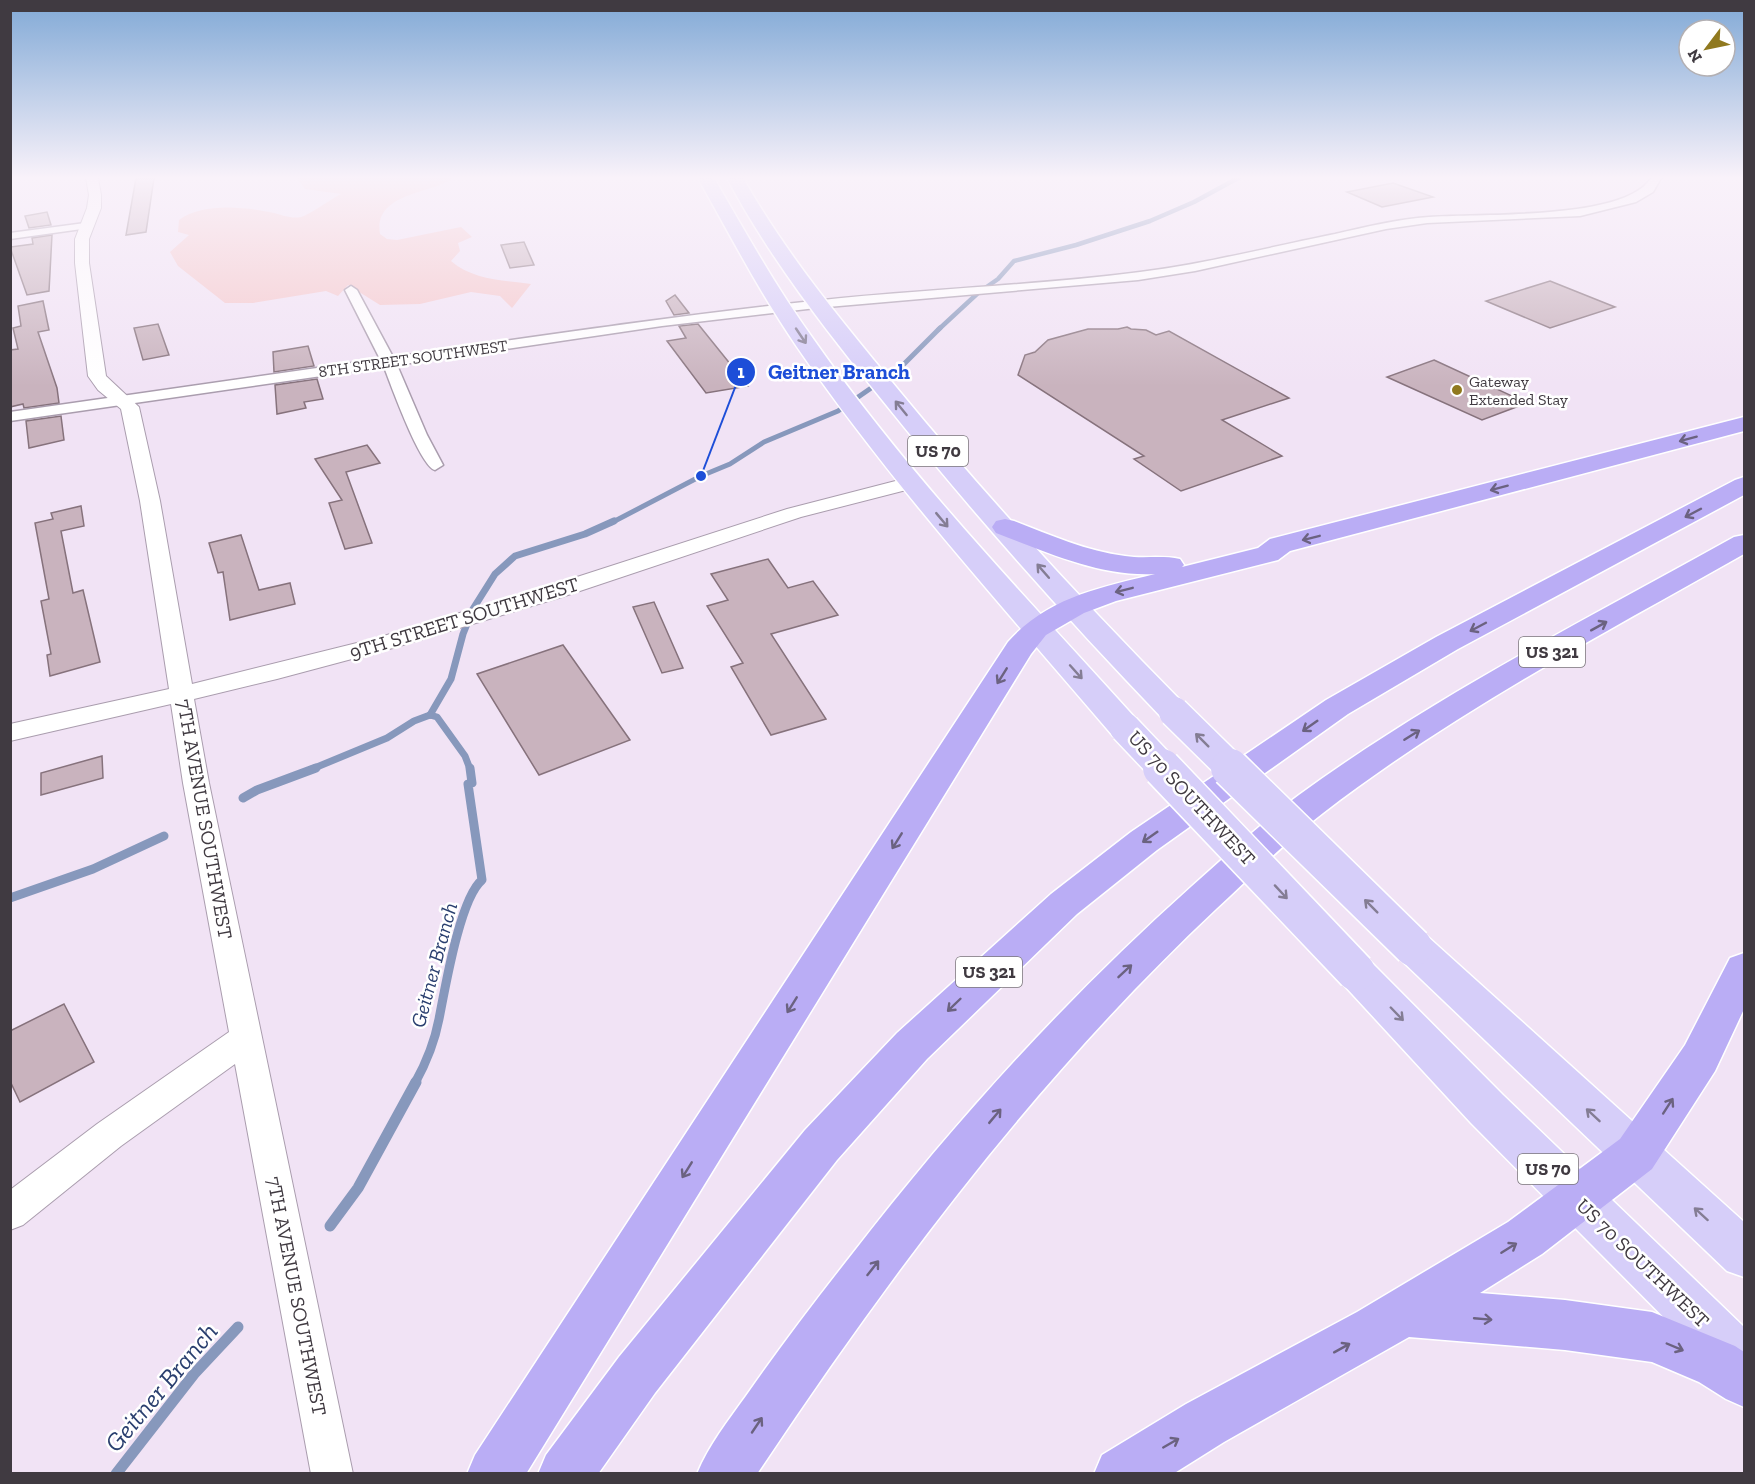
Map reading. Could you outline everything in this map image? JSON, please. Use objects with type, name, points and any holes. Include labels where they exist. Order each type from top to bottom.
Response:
[{"type":"highway","points":[[1005,527],[1082,557],[1131,567],[1187,564],[1259,546],[1280,546],[1744,424]]},
{"type":"highway","name":"US 321","points":[[565,1473],[637,1375],[821,1145],[912,1046],[1064,904],[1144,841],[1337,707],[1447,643],[1744,485]]},
{"type":"highway","name":"US 321","points":[[724,1473],[838,1312],[950,1169],[1112,983],[1200,901],[1308,807],[1363,766],[1510,676],[1744,543]]},
{"type":"highway","points":[[494,1473],[1019,649],[1036,629],[1074,607],[1106,595],[1268,554],[1280,546]]},
{"type":"highway","points":[[1121,1473],[1403,1312],[1525,1238],[1636,1154],[1700,1058],[1744,969]]},
{"type":"highway","points":[[1403,1312],[1565,1325],[1652,1337],[1717,1364],[1744,1381]]},
{"type":"main road","name":"US 70 SOUTHWEST","points":[[746,247],[781,308],[821,366],[911,483],[1036,629],[1125,728],[1356,972],[1577,1198],[1744,1362]]},
{"type":"main road","name":"US 70","points":[[777,247],[816,304],[927,438],[1074,607],[1174,712],[1413,947],[1744,1254]]},
{"type":"street","name":"7TH AVENUE SOUTHWEST","points":[[82,247],[82,263],[97,376],[104,389],[130,407],[150,501],[198,793],[332,1473]]},
{"type":"street","name":"8TH STREET SOUTHWEST","points":[[10,417],[662,322],[816,304],[1138,276],[1195,267],[1287,247]]},
{"type":"street","points":[[351,290],[389,362],[419,435],[435,465]]},
{"type":"street","name":"9TH STREET SOUTHWEST","points":[[10,733],[276,672],[385,643],[562,589],[794,513],[911,483]]},
{"type":"street","points":[[10,1213],[109,1135],[246,1038]]},
{"type":"shaded area","points":[[175,247],[459,247],[460,251],[451,261],[469,272],[478,276],[531,284],[512,308],[500,296],[471,292],[420,304],[380,305],[348,285],[338,296],[326,291],[253,303],[225,303],[178,266],[170,252]]},
{"type":"building","points":[[10,247],[51,247],[49,291],[27,295]]},
{"type":"building","points":[[502,247],[526,247],[534,265],[510,268]]},
{"type":"building","points":[[1550,281],[1615,307],[1550,328],[1486,301]]},
{"type":"building","points":[[675,295],[689,313],[674,315],[666,301]]},
{"type":"building","points":[[43,301],[49,330],[38,332],[57,388],[59,403],[24,408],[23,404],[10,407],[10,350],[18,349],[13,328],[21,326],[18,306]]},
{"type":"building","points":[[158,324],[169,355],[143,360],[134,328]]},
{"type":"building","points":[[698,324],[748,386],[706,393],[667,341],[686,338],[679,326]]},
{"type":"building","points":[[1127,327],[1146,330],[1156,335],[1169,331],[1289,398],[1222,420],[1282,456],[1181,491],[1134,459],[1144,456],[1018,375],[1025,355],[1035,352],[1048,340],[1088,329]]},
{"type":"building","points":[[308,346],[314,366],[274,372],[273,352]]},
{"type":"building","name":"Gateway Extended Stay","points":[[1434,360],[1527,403],[1482,420],[1387,377]]},
{"type":"building","points":[[317,379],[323,399],[304,402],[306,408],[277,414],[275,385]]},
{"type":"building","points":[[61,416],[64,440],[29,448],[26,421]]},
{"type":"building","points":[[367,445],[380,463],[346,472],[372,543],[345,549],[329,503],[342,500],[315,459]]},
{"type":"building","points":[[81,506],[84,526],[61,531],[73,593],[83,590],[100,662],[50,676],[47,655],[51,654],[41,601],[49,599],[35,523],[53,519],[51,513]]},
{"type":"building","points":[[241,535],[259,590],[290,583],[295,604],[230,620],[223,572],[218,573],[209,543]]},
{"type":"building","points":[[768,559],[788,588],[813,581],[838,615],[771,634],[826,719],[771,735],[731,667],[743,663],[707,606],[728,600],[711,574]]},
{"type":"building","points":[[654,602],[683,668],[662,673],[633,607]]},
{"type":"building","points":[[563,645],[630,740],[539,775],[477,674]]},
{"type":"building","points":[[102,756],[103,778],[41,795],[41,773]]},
{"type":"building","points":[[64,1004],[94,1062],[20,1102],[10,1081],[10,1031]]},
{"type":"waterway","name":"Geitner Branch","points":[[938,330],[978,293],[998,279],[1014,261],[1067,247]]},
{"type":"waterway","name":"Geitner Branch","points":[[611,523],[701,476],[730,464],[764,442],[838,411],[900,368],[938,330]]},
{"type":"waterway","name":"Geitner Branch","points":[[430,715],[451,679],[463,634],[473,609],[495,574],[515,556],[585,534],[614,521]]},
{"type":"waterway","points":[[312,769],[387,738],[414,721],[430,715]]},
{"type":"waterway","name":"Geitner Branch","points":[[430,715],[437,717],[465,756],[470,769]]},
{"type":"waterway","points":[[243,798],[257,790],[316,768]]},
{"type":"waterway","name":"Geitner Branch","points":[[415,1083],[435,1035],[460,924],[474,890],[482,880],[468,784],[472,783],[470,768]]},
{"type":"waterway","points":[[10,898],[93,869],[164,836]]},
{"type":"waterway","name":"Geitner Branch","points":[[330,1226],[358,1188],[416,1082]]},
{"type":"waterway","name":"Geitner Branch","points":[[116,1474],[194,1374],[238,1327]]},
{"type":"place","name":"Gateway Extended Stay","points":[[1457,390]]},
{"type":"place","name":"Geitner Branch","points":[[701,476]]}]
